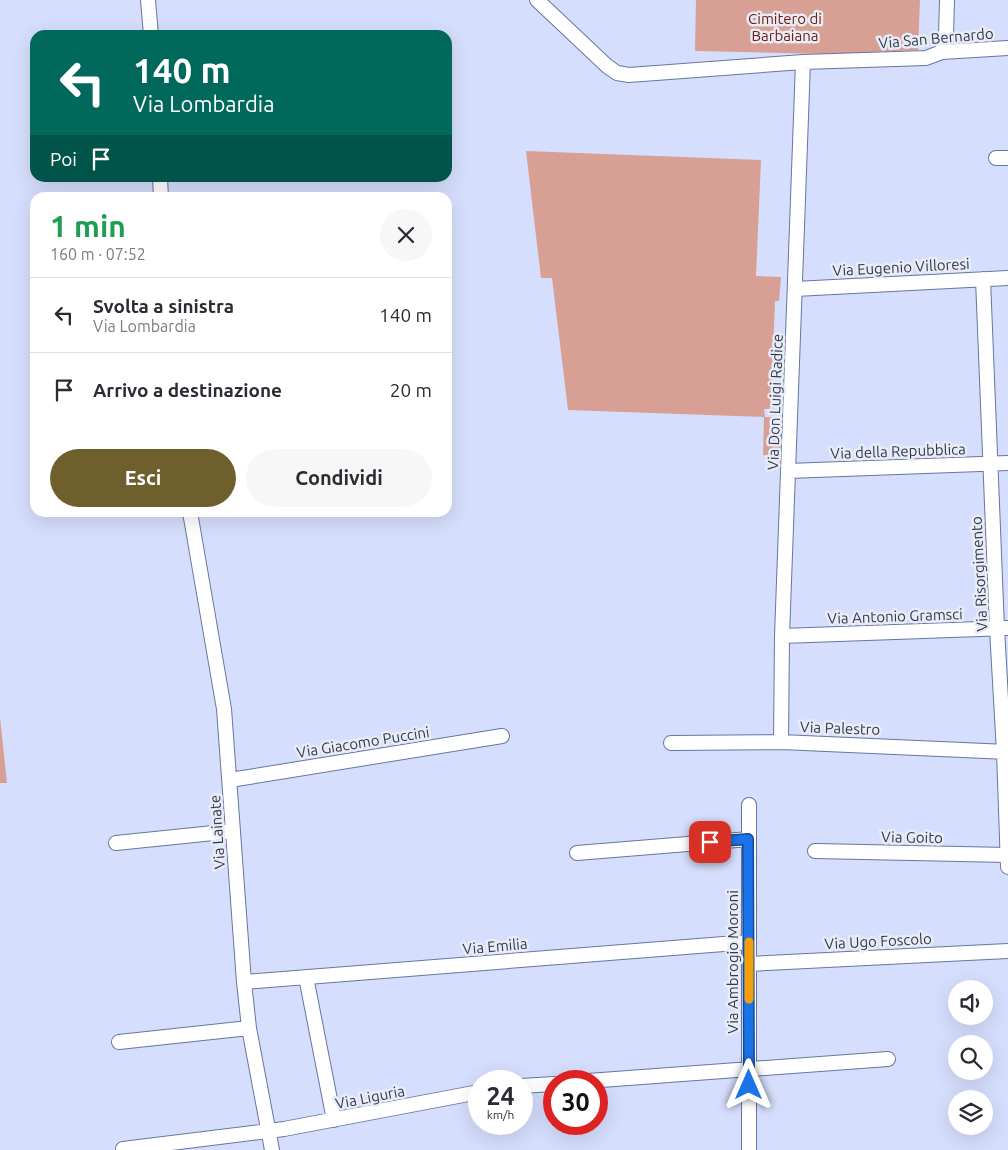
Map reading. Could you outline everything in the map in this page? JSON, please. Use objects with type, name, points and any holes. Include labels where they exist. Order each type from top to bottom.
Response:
[{"type":"street","points":[[148,0],[151,30]]},
{"type":"street","name":"Via San Bernardo","points":[[537,0],[607,66],[617,72],[629,75],[803,62],[926,58],[942,52],[1008,48]]},
{"type":"street","points":[[942,52],[946,34],[947,0]]},
{"type":"street","name":"Via Don Luigi Radice","points":[[781,742],[782,636],[803,62]]},
{"type":"street","name":"Via Eugenio Villoresi","points":[[795,289],[1008,278]]},
{"type":"street","name":"Via Risorgimento","points":[[982,279],[990,464],[1003,629],[1008,867]]},
{"type":"street","name":"Via della Repubblica","points":[[788,471],[1008,463]]},
{"type":"street","name":"Via Lainate","points":[[191,517],[224,709],[249,1028],[272,1150]]},
{"type":"street","name":"Via Antonio Gramsci","points":[[782,636],[1003,629]]},
{"type":"street","name":"Via Giacomo Puccini","points":[[230,780],[502,736]]},
{"type":"street","name":"Via Palestro","points":[[671,743],[781,742],[1006,752]]},
{"type":"street","name":"Via Ambrogio Moroni","points":[[749,805],[749,1150]]},
{"type":"street","points":[[116,843],[233,831]]},
{"type":"street","points":[[577,853],[748,839]]},
{"type":"street","name":"Via Goito","points":[[815,851],[1008,855]]},
{"type":"street","name":"Via Emilia","points":[[244,982],[749,942]]},
{"type":"street","name":"Via Ugo Foscolo","points":[[749,964],[1008,951]]},
{"type":"street","points":[[306,977],[334,1120]]},
{"type":"street","points":[[119,1042],[249,1028]]},
{"type":"street","points":[[608,1080],[888,1059]]},
{"type":"street","name":"Via Liguria","points":[[123,1149],[268,1132],[468,1094]]},
{"type":"green space","name":"Cimitero di Barbaiana","points":[[696,0],[920,0],[918,50],[825,54],[695,51]]},
{"type":"green space","points":[[526,151],[761,160],[756,276],[781,277],[779,301],[775,301],[771,406],[769,409],[764,409],[765,417],[782,418],[781,443],[776,454],[763,455],[764,417],[568,410],[552,278],[541,278]]},
{"type":"green space","points":[[0,717],[7,783],[0,783]]},
{"type":"slow traffic","points":[[749,942],[749,999]]},
{"type":"route","points":[[710,842],[748,839],[749,1085]]}]
